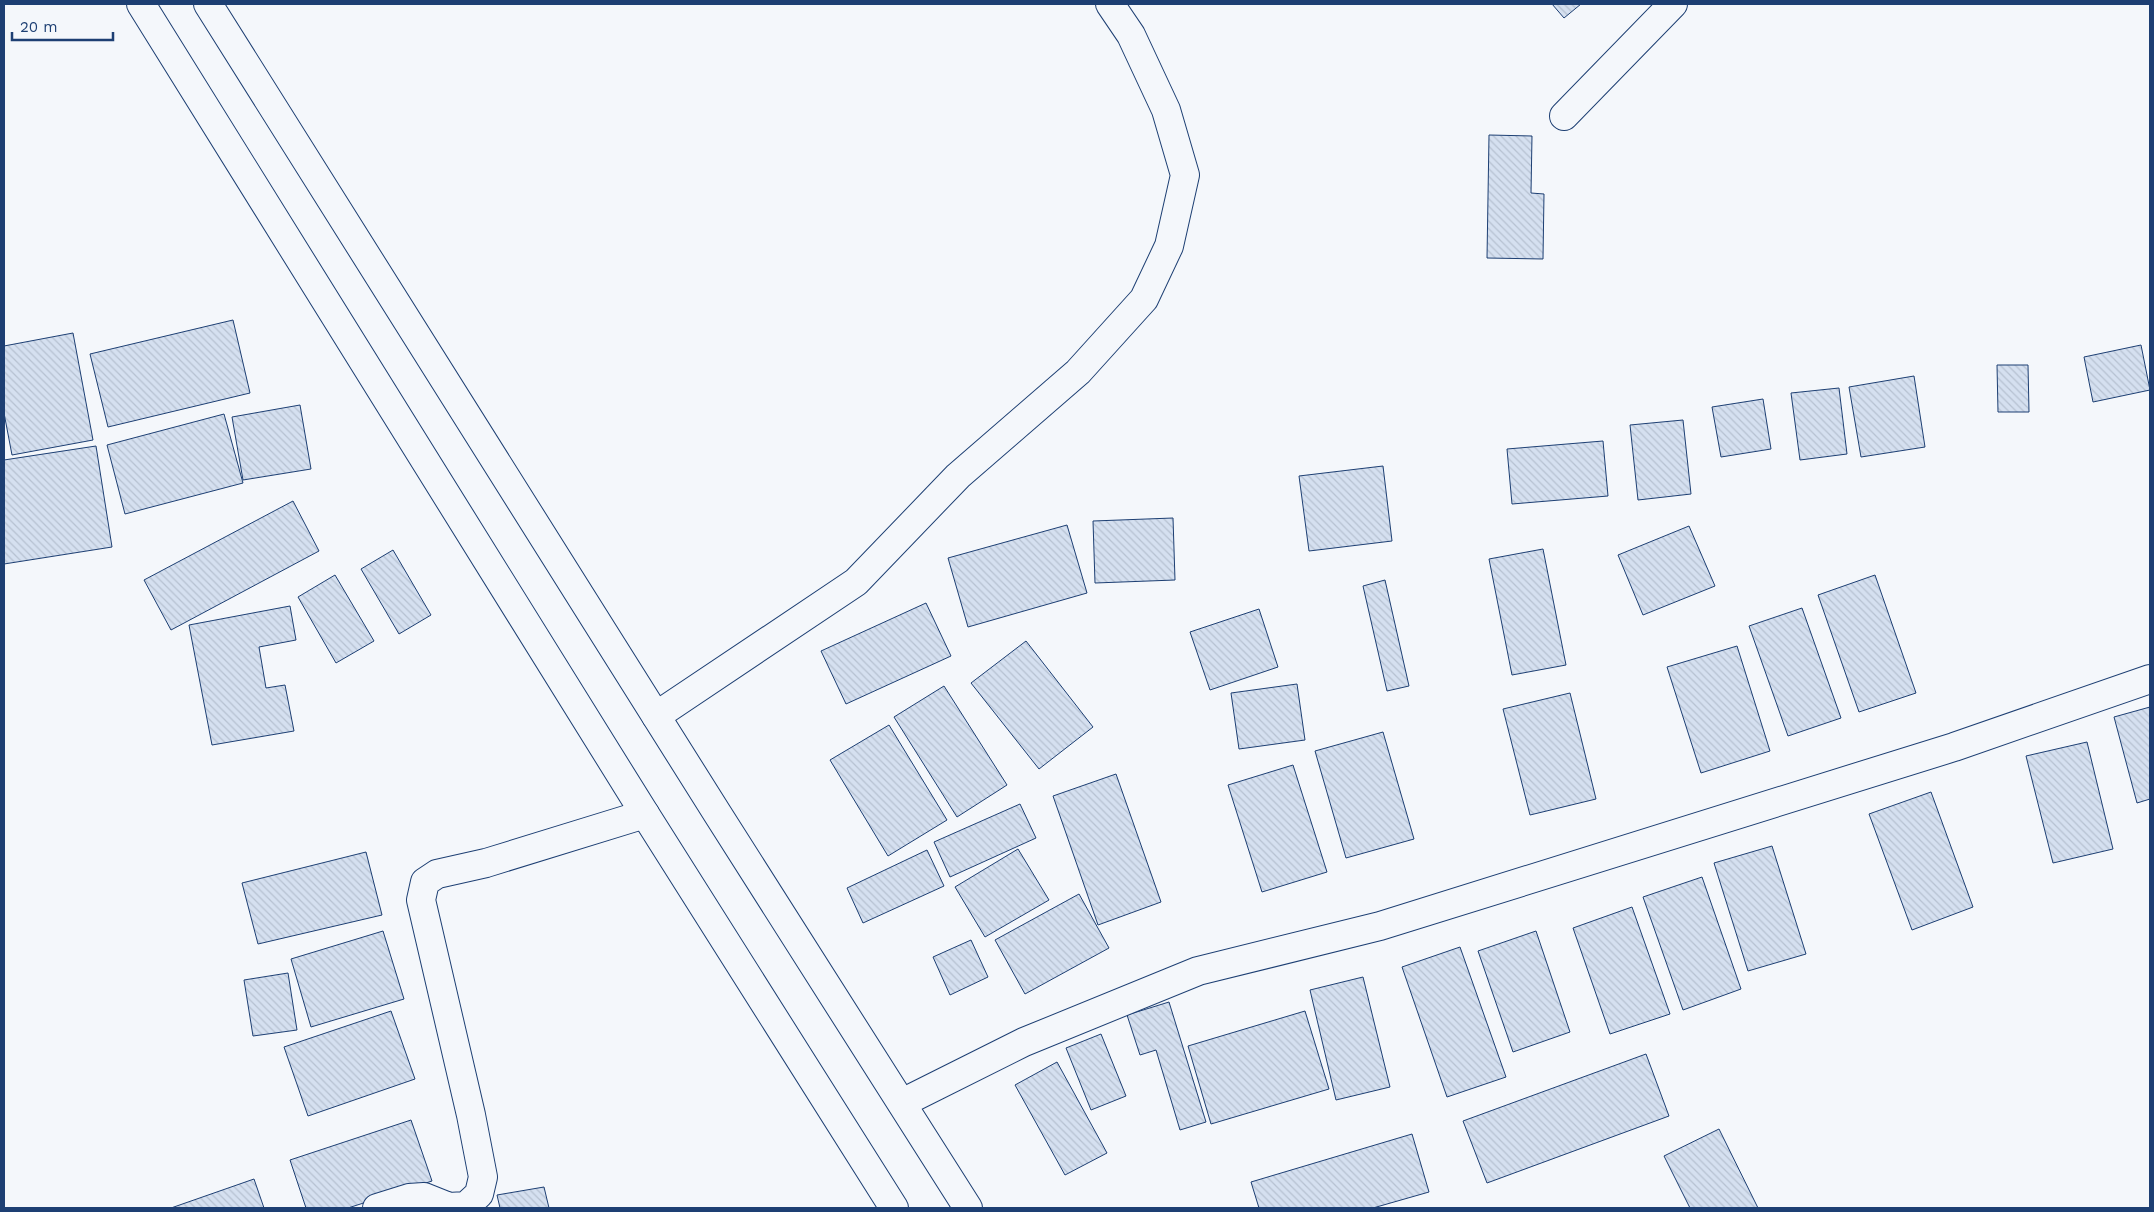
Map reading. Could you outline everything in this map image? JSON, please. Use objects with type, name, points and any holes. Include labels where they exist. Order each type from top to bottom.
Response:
[{"type":"main road","points":[[140,4],[645,814],[894,1208]]},
{"type":"main road","points":[[208,4],[968,1208]]},
{"type":"main road","points":[[656,716],[856,582],[958,476],[1078,372],[1144,299],[1169,246],[1185,175],[1166,110],[1131,35],[1110,4]]},
{"type":"main road","points":[[1564,116],[1673,4]]},
{"type":"main road","points":[[902,1103],[1024,1042],[1198,971],[1380,926],[1954,747],[2150,679]]},
{"type":"main road","points":[[377,1208],[409,1198],[424,1197],[448,1208],[466,1206],[479,1194],[483,1177],[471,1115],[421,900],[425,882],[437,874],[486,863],[645,814]]},
{"type":"building","points":[[1552,4],[1581,4],[1564,18]]},
{"type":"building","points":[[1489,135],[1532,136],[1531,193],[1544,194],[1543,259],[1487,258]]},
{"type":"building","points":[[233,320],[250,393],[108,427],[90,354]]},
{"type":"building","points":[[73,333],[93,440],[12,455],[4,413],[4,346]]},
{"type":"building","points":[[2141,345],[2150,390],[2093,402],[2084,357]]},
{"type":"building","points":[[1997,365],[2028,365],[2029,412],[1998,412]]},
{"type":"building","points":[[1914,376],[1925,447],[1861,457],[1849,387]]},
{"type":"building","points":[[1839,388],[1847,454],[1800,460],[1791,393]]},
{"type":"building","points":[[1763,399],[1771,449],[1721,457],[1712,407]]},
{"type":"building","points":[[300,405],[311,469],[243,480],[232,417]]},
{"type":"building","points":[[224,414],[243,483],[125,514],[107,445]]},
{"type":"building","points":[[1683,420],[1691,494],[1638,500],[1630,425]]},
{"type":"building","points":[[1603,441],[1608,496],[1512,504],[1507,449]]},
{"type":"building","points":[[96,446],[112,547],[4,564],[4,460]]},
{"type":"building","points":[[1383,466],[1392,541],[1309,551],[1299,476]]},
{"type":"building","points":[[293,501],[319,551],[171,630],[144,580]]},
{"type":"building","points":[[1173,518],[1175,580],[1095,583],[1093,521]]},
{"type":"building","points":[[1067,525],[1087,593],[968,627],[948,558]]},
{"type":"building","points":[[1689,526],[1715,586],[1643,615],[1618,555]]},
{"type":"building","points":[[1543,549],[1566,665],[1512,675],[1489,559]]},
{"type":"building","points":[[393,550],[431,615],[399,634],[361,569]]},
{"type":"building","points":[[335,575],[374,641],[336,663],[298,597]]},
{"type":"building","points":[[1875,575],[1916,693],[1859,712],[1818,595]]},
{"type":"building","points":[[1385,580],[1409,686],[1387,691],[1363,586]]},
{"type":"building","points":[[926,603],[951,656],[846,704],[821,651]]},
{"type":"building","points":[[290,606],[296,640],[259,647],[266,688],[285,685],[294,731],[212,745],[189,625]]},
{"type":"building","points":[[1802,608],[1841,718],[1788,736],[1749,626]]},
{"type":"building","points":[[1259,609],[1278,667],[1210,690],[1190,632]]},
{"type":"building","points":[[1026,641],[1093,727],[1039,769],[971,683]]},
{"type":"building","points":[[1737,646],[1770,751],[1701,773],[1667,667]]},
{"type":"building","points":[[1297,684],[1305,740],[1239,749],[1231,693]]},
{"type":"building","points":[[944,686],[1007,785],[957,817],[894,717]]},
{"type":"building","points":[[1570,693],[1596,799],[1530,815],[1503,709]]},
{"type":"building","points":[[2150,707],[2150,799],[2137,803],[2114,717]]},
{"type":"building","points":[[889,725],[947,820],[888,856],[830,760]]},
{"type":"building","points":[[1383,732],[1414,839],[1346,858],[1315,751]]},
{"type":"building","points":[[2087,742],[2113,849],[2053,863],[2026,756]]},
{"type":"building","points":[[1293,765],[1327,872],[1262,892],[1228,785]]},
{"type":"building","points":[[1116,774],[1161,902],[1098,925],[1053,796]]},
{"type":"building","points":[[1931,792],[1973,907],[1912,930],[1869,814]]},
{"type":"building","points":[[1020,804],[1036,838],[950,877],[934,842]]},
{"type":"building","points":[[1772,846],[1806,954],[1748,971],[1714,863]]},
{"type":"building","points":[[1018,849],[1049,900],[985,937],[955,887]]},
{"type":"building","points":[[927,850],[944,886],[863,923],[847,888]]},
{"type":"building","points":[[366,852],[382,915],[258,944],[242,883]]},
{"type":"building","points":[[1702,877],[1741,989],[1683,1010],[1643,897]]},
{"type":"building","points":[[1079,894],[1109,948],[1025,994],[995,940]]},
{"type":"building","points":[[1632,907],[1670,1014],[1610,1034],[1573,928]]},
{"type":"building","points":[[383,931],[404,999],[311,1027],[291,959]]},
{"type":"building","points":[[1536,931],[1570,1032],[1513,1052],[1478,951]]},
{"type":"building","points":[[971,940],[988,977],[950,995],[933,957]]},
{"type":"building","points":[[1460,947],[1506,1077],[1447,1097],[1402,967]]},
{"type":"building","points":[[288,973],[297,1030],[253,1036],[244,980]]},
{"type":"building","points":[[1363,977],[1390,1087],[1336,1100],[1310,990]]},
{"type":"building","points":[[1169,1002],[1206,1122],[1180,1130],[1156,1050],[1140,1055],[1127,1015]]},
{"type":"building","points":[[391,1011],[415,1079],[308,1116],[284,1047]]},
{"type":"building","points":[[1305,1011],[1329,1089],[1211,1124],[1188,1046]]},
{"type":"building","points":[[1101,1034],[1126,1096],[1091,1110],[1066,1048]]},
{"type":"building","points":[[1646,1054],[1669,1116],[1487,1183],[1463,1121]]},
{"type":"building","points":[[1057,1062],[1107,1153],[1065,1175],[1015,1085]]},
{"type":"building","points":[[411,1120],[432,1181],[348,1208],[306,1208],[290,1160]]},
{"type":"building","points":[[1719,1129],[1758,1208],[1690,1208],[1664,1156]]},
{"type":"building","points":[[1412,1134],[1429,1192],[1373,1208],[1259,1208],[1251,1182]]},
{"type":"building","points":[[254,1179],[264,1208],[171,1208]]},
{"type":"building","points":[[544,1187],[549,1208],[500,1208],[497,1195]]}]
